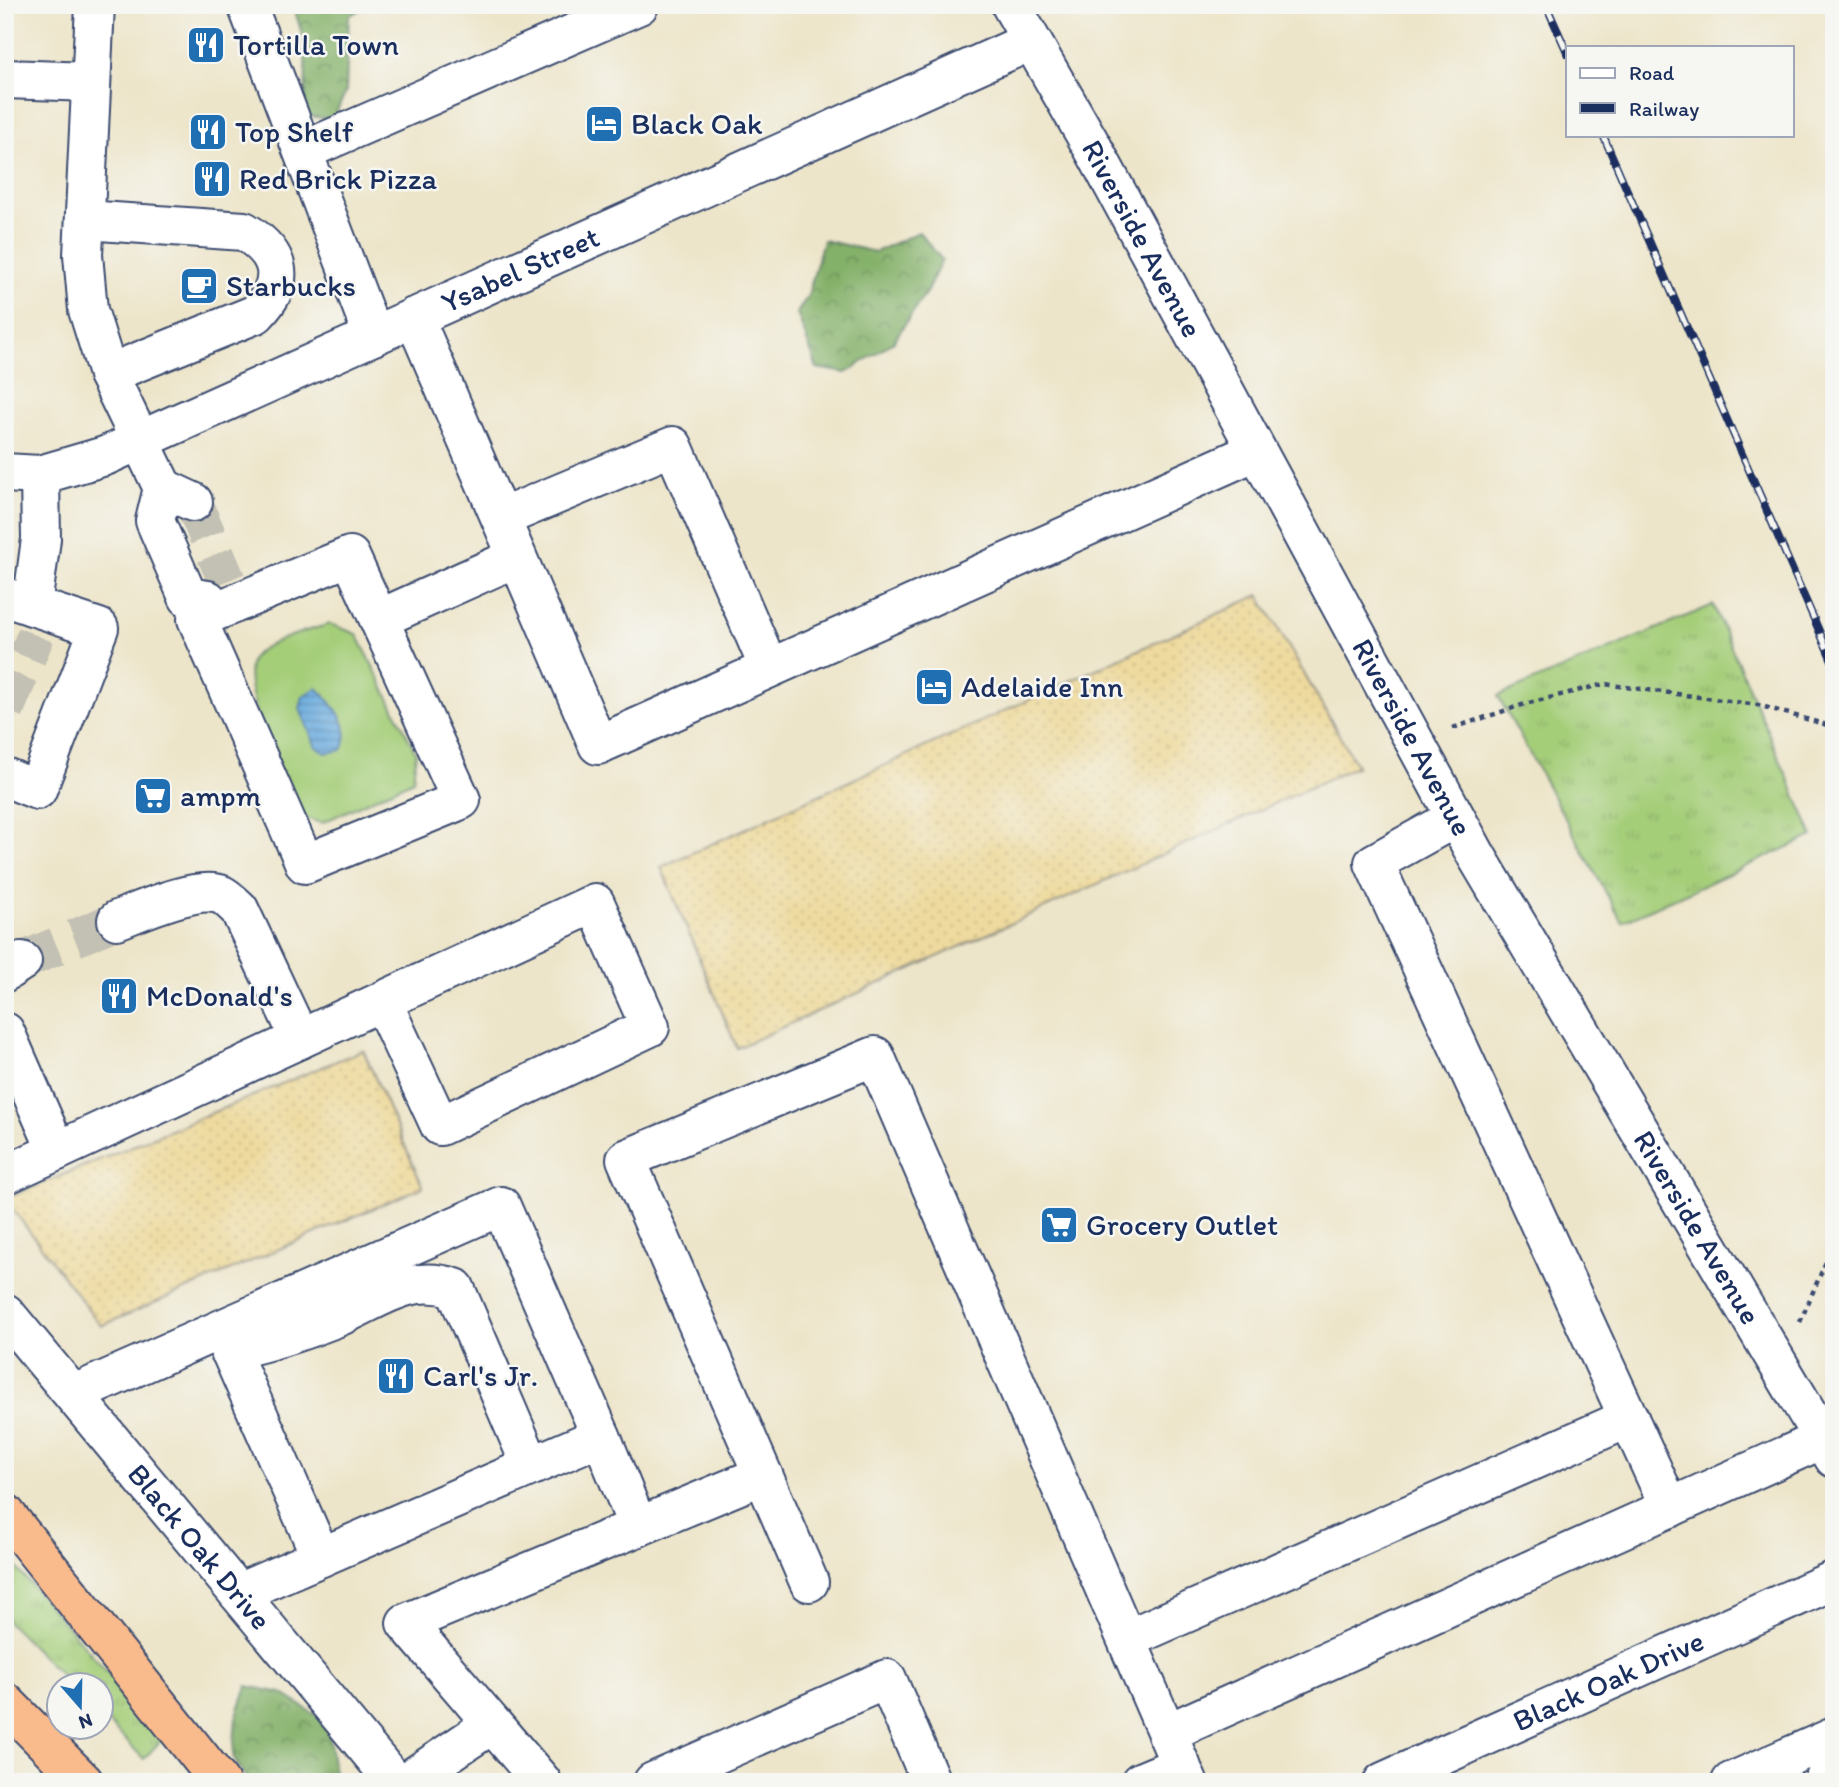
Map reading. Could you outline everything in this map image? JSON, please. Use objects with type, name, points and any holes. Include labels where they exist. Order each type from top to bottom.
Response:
[{"type":"highway","points":[[5,1513],[220,1782]]},
{"type":"highway","points":[[5,1702],[84,1782]]},
{"type":"street","points":[[95,5],[83,255],[88,310],[108,374],[142,440],[178,495],[155,521],[188,597],[217,598],[350,556],[461,800],[305,864],[197,619],[217,598]]},
{"type":"street","points":[[247,5],[373,336]]},
{"type":"street","points":[[303,150],[639,5]]},
{"type":"street","name":"Riverside Avenue","points":[[1011,5],[1094,150],[1455,818],[1828,1448]]},
{"type":"street","name":"Ysabel Street","points":[[22,474],[105,456],[1031,41]]},
{"type":"street","points":[[5,79],[91,82]]},
{"type":"street","points":[[85,220],[244,230],[258,239],[272,254],[276,271],[276,286],[256,314],[108,374]]},
{"type":"street","points":[[414,317],[598,745],[1256,451]]},
{"type":"street","points":[[501,518],[673,446],[769,668]]},
{"type":"street","points":[[5,778],[37,790],[99,628],[30,612],[41,539],[22,474]]},
{"type":"street","points":[[379,619],[517,557]]},
{"type":"street","points":[[1455,818],[1374,863],[1670,1508]]},
{"type":"street","points":[[117,920],[173,898],[220,894],[239,909],[300,1039]]},
{"type":"street","points":[[5,1175],[595,902],[650,1027],[440,1126],[382,1001]]},
{"type":"street","points":[[5,1032],[57,1151]]},
{"type":"street","points":[[809,1583],[626,1159],[875,1056],[1179,1760]]},
{"type":"street","points":[[74,1394],[225,1340],[501,1206],[638,1527]]},
{"type":"street","points":[[225,1340],[258,1345],[307,1329],[405,1285],[426,1282],[455,1288],[531,1466]]},
{"type":"street","name":"Black Oak Drive","points":[[5,1313],[395,1782]]},
{"type":"street","points":[[225,1340],[321,1557]]},
{"type":"street","points":[[1126,1639],[1629,1418]]},
{"type":"street","points":[[238,1593],[601,1436]]},
{"type":"street","points":[[1140,1782],[1670,1508],[1828,1448]]},
{"type":"street","points":[[542,1782],[406,1623],[763,1475]]},
{"type":"street","name":"Black Oak Drive","points":[[1383,1782],[1834,1580]]},
{"type":"street","points":[[653,1782],[887,1679],[931,1782]]},
{"type":"street","points":[[406,1782],[492,1724]]},
{"type":"street","points":[[1731,1782],[1834,1737]]},
{"type":"street","points":[[1824,1782],[1834,1753]]},
{"type":"path","points":[[1414,741],[1525,704],[1604,684],[1758,705],[1834,727]]},
{"type":"path","points":[[1780,1368],[1834,1243]]},
{"type":"green space","points":[[292,5],[368,5],[349,16],[346,91],[333,120],[304,115],[304,45]]},
{"type":"green space","points":[[919,232],[942,260],[927,291],[893,342],[846,373],[817,368],[797,313],[808,296],[823,240],[875,252]]},
{"type":"green space","points":[[1713,605],[1813,836],[1622,922],[1498,696]]},
{"type":"green space","points":[[330,624],[357,634],[416,753],[413,780],[322,823],[301,817],[285,783],[256,709],[250,686],[250,667],[255,655],[270,645]]},
{"type":"green space","points":[[5,1555],[107,1672],[58,1672],[5,1619]]},
{"type":"green space","points":[[116,1682],[164,1737],[144,1759],[116,1730]]},
{"type":"green space","points":[[247,1686],[282,1693],[328,1723],[334,1774],[343,1782],[248,1782],[233,1756],[236,1718]]},
{"type":"sand","points":[[1259,595],[1357,766],[737,1048],[661,867]]},
{"type":"sand","points":[[363,1050],[423,1187],[101,1326],[5,1199]]},
{"type":"water","points":[[317,688],[336,709],[344,724],[346,733],[342,750],[326,753],[316,747],[300,709],[303,696]]},
{"type":"tunnel","points":[[193,502],[227,581]]},
{"type":"tunnel","points":[[5,710],[36,635]]},
{"type":"tunnel","points":[[22,961],[117,920]]},
{"type":"railway","points":[[1546,5],[1566,50]]},
{"type":"railway","points":[[1603,136],[1834,665]]},
{"type":"place","name":"Tortilla Town","points":[[206,45]]},
{"type":"place","name":"Black Oak","points":[[604,124]]},
{"type":"place","name":"Top Shelf","points":[[208,132]]},
{"type":"place","name":"Red Brick Pizza","points":[[212,179]]},
{"type":"place","name":"Starbucks","points":[[199,286]]},
{"type":"place","name":"Adelaide Inn","points":[[934,687]]},
{"type":"place","name":"ampm","points":[[153,796]]},
{"type":"place","name":"McDonald's","points":[[119,996]]},
{"type":"place","name":"Grocery Outlet","points":[[1059,1225]]},
{"type":"place","name":"Carl's Jr.","points":[[396,1376]]}]
